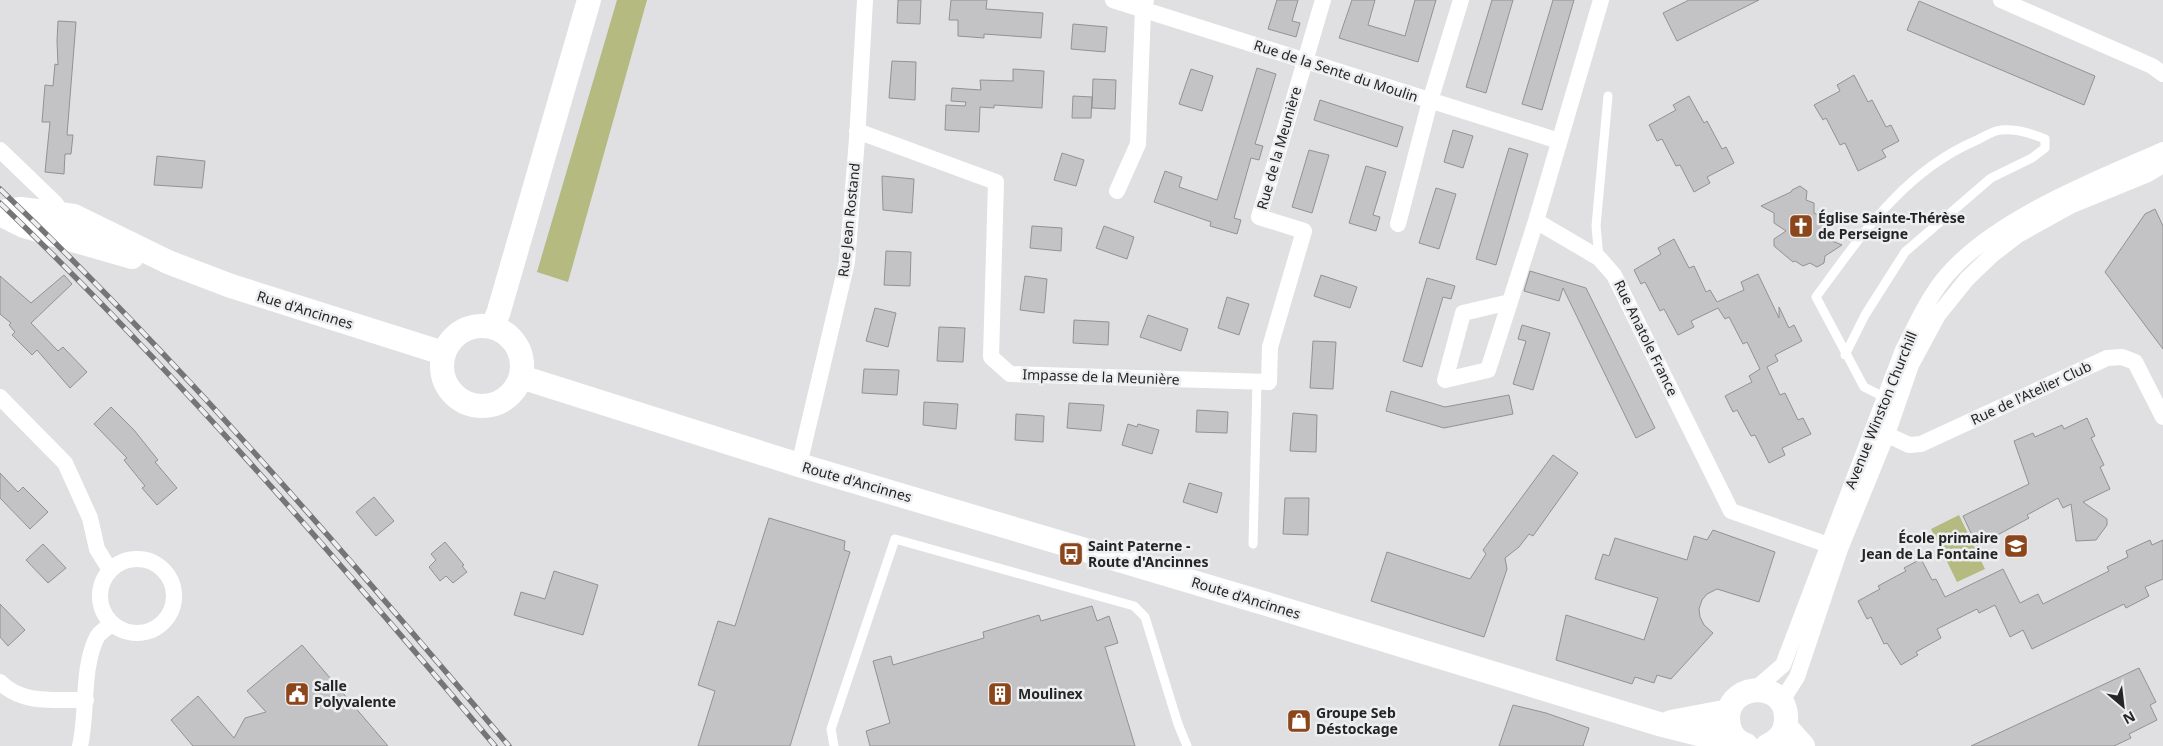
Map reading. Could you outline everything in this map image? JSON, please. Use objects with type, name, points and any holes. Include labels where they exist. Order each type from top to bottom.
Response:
[{"type":"main road","points":[[492,326],[498,314],[589,0]]},
{"type":"main road","name":"Rue d'Ancinnes","points":[[0,213],[21,209],[74,216],[168,262],[231,286],[443,353]]},
{"type":"main road","name":"Rue d'Ancinnes","points":[[0,213],[24,226],[148,262],[168,262]]},
{"type":"main road","points":[[492,326],[504,331],[520,351],[523,364],[521,376],[516,388],[507,398],[496,404],[483,407],[470,405],[458,399],[446,384],[441,366],[443,353],[453,338],[468,327],[492,326]]},
{"type":"main road","name":"Route d'Ancinnes","points":[[521,376],[799,465],[1245,597],[1659,724],[1699,734],[1741,741]]},
{"type":"main road","points":[[1741,741],[1728,720],[1729,711],[1738,697],[1754,690],[1769,692],[1781,702],[1785,710],[1786,726],[1782,735],[1767,746]]},
{"type":"main road","name":"Route d'Ancinnes","points":[[1659,724],[1729,711]]},
{"type":"main road","points":[[1786,726],[1803,746]]},
{"type":"street","name":"Rue Jean Rostand","points":[[799,465],[847,262],[865,0]]},
{"type":"street","name":"Rue de la Sente du Moulin","points":[[1113,0],[1144,4],[1305,60],[1559,141]]},
{"type":"street","name":"Rue de la Meunière","points":[[1263,382],[1270,347],[1304,231],[1259,217],[1323,0]]},
{"type":"street","points":[[1398,224],[1430,101],[1461,0]]},
{"type":"street","points":[[1510,302],[1463,313],[1445,380],[1488,370],[1510,302],[1536,221],[1601,0]]},
{"type":"street","points":[[2001,0],[2152,66],[2163,74]]},
{"type":"street","points":[[1118,191],[1138,144],[1144,4]]},
{"type":"street","name":"Impasse de la Meunière","points":[[857,131],[996,182],[991,357],[1010,374],[1263,382]]},
{"type":"street","points":[[0,150],[55,202],[62,213],[90,245]]},
{"type":"street","name":"Avenue Winston Churchill","points":[[1892,400],[1903,350],[1924,308],[1947,275],[1978,246],[2060,196],[2163,150]]},
{"type":"street","name":"Avenue Winston Churchill","points":[[1754,690],[1783,664],[1834,547],[1892,400],[1938,315],[1967,279],[1992,255],[2018,235],[2072,206],[2148,174],[2163,165]]},
{"type":"street","name":"Rue Anatole France","points":[[1536,221],[1600,258],[1614,275],[1732,511],[1834,547]]},
{"type":"street","name":"Rue de l'Atelier Club","points":[[1880,431],[1909,445],[1921,444],[2107,358],[2122,357],[2135,362],[2163,416]]},
{"type":"street","points":[[0,397],[64,463],[90,518],[98,549],[110,570]]},
{"type":"street","name":"Avenue Winston Churchill","points":[[1781,702],[1794,682],[1804,659],[1834,547]]},
{"type":"street","points":[[138,558],[156,564],[171,579],[174,600],[172,611],[165,621],[156,629],[145,633],[133,634],[111,624],[102,609],[100,591],[103,579],[110,570],[118,564],[138,558]]},
{"type":"street","points":[[80,746],[86,700],[87,672],[97,636],[111,624]]},
{"type":"street","points":[[0,682],[9,691],[28,698],[86,700]]},
{"type":"lane","points":[[1600,258],[1596,226],[1608,96]]},
{"type":"lane","points":[[1845,354],[1865,315],[1905,252],[1991,178],[2032,158],[2045,148],[2045,138],[2026,131],[1997,131],[1958,148],[1924,170],[1873,220],[1816,297],[1845,354],[1864,386],[1892,400]]},
{"type":"lane","points":[[1253,544],[1263,382]]},
{"type":"lane","points":[[834,746],[831,729],[895,539],[1134,606],[1145,617],[1178,724],[1187,746]]},
{"type":"green space","points":[[617,0],[647,0],[568,282],[537,272]]},
{"type":"green space","points":[[1959,515],[1985,569],[1957,582],[1931,529]]},
{"type":"building","points":[[898,0],[921,0],[920,24],[897,23]]},
{"type":"building","points":[[951,0],[987,0],[986,9],[1043,13],[1041,38],[984,34],[984,38],[958,36],[958,20],[949,20]]},
{"type":"building","points":[[1277,0],[1298,0],[1292,21],[1300,23],[1296,37],[1268,29]]},
{"type":"building","points":[[1352,0],[1375,0],[1368,25],[1405,36],[1415,0],[1436,0],[1418,62],[1339,38]]},
{"type":"building","points":[[1492,0],[1513,0],[1486,93],[1466,87]]},
{"type":"building","points":[[1553,0],[1574,0],[1542,110],[1522,104]]},
{"type":"building","points":[[1689,0],[1759,0],[1677,41],[1663,13]]},
{"type":"building","points":[[1919,1],[2095,76],[2084,105],[1907,30]]},
{"type":"building","points":[[58,21],[76,22],[67,135],[73,135],[71,154],[65,154],[64,174],[45,172],[50,122],[42,122],[45,85],[53,86],[55,64],[58,65]]},
{"type":"building","points":[[1073,24],[1107,27],[1105,52],[1071,49]]},
{"type":"building","points":[[892,61],[916,62],[915,100],[889,98]]},
{"type":"building","points":[[1257,68],[1276,74],[1255,144],[1263,146],[1259,160],[1251,158],[1234,218],[1241,220],[1237,234],[1210,226],[1211,222],[1154,202],[1165,171],[1182,177],[1179,187],[1217,200]]},
{"type":"building","points":[[1013,69],[1044,71],[1042,108],[994,105],[994,108],[980,107],[979,132],[945,130],[946,105],[965,106],[966,102],[951,101],[952,88],[981,90],[980,80],[1013,81]]},
{"type":"building","points":[[1191,69],[1213,76],[1202,111],[1179,104]]},
{"type":"building","points":[[1854,75],[1868,102],[1872,100],[1886,127],[1891,125],[1899,141],[1882,150],[1886,157],[1858,171],[1845,143],[1840,145],[1826,118],[1823,120],[1814,105],[1840,91],[1837,85]]},
{"type":"building","points":[[1093,79],[1116,80],[1115,109],[1092,108]]},
{"type":"building","points":[[1073,96],[1092,97],[1091,118],[1072,118]]},
{"type":"building","points":[[1689,96],[1704,123],[1707,121],[1722,149],[1726,147],[1734,163],[1707,177],[1710,183],[1694,192],[1680,165],[1676,166],[1662,139],[1657,141],[1649,125],[1676,110],[1673,105]]},
{"type":"building","points":[[1320,100],[1403,127],[1397,147],[1314,120]]},
{"type":"building","points":[[1453,130],[1473,136],[1463,168],[1444,162]]},
{"type":"building","points":[[1509,148],[1528,154],[1496,265],[1476,259]]},
{"type":"building","points":[[1309,150],[1329,155],[1312,213],[1292,207]]},
{"type":"building","points":[[1062,153],[1084,160],[1076,186],[1054,180]]},
{"type":"building","points":[[157,156],[205,161],[202,188],[154,185]]},
{"type":"building","points":[[1366,166],[1386,172],[1373,215],[1380,217],[1376,231],[1349,223]]},
{"type":"building","points":[[882,176],[914,179],[912,213],[883,210]]},
{"type":"building","name":"Église Sainte-Thérèse de Perseigne","points":[[1800,186],[1807,191],[1806,200],[1814,203],[1814,213],[1820,216],[1820,225],[1828,228],[1827,239],[1842,245],[1825,256],[1824,263],[1817,267],[1810,263],[1803,266],[1795,261],[1793,262],[1774,246],[1774,239],[1786,231],[1774,223],[1774,213],[1761,206]]},
{"type":"building","points":[[1436,188],[1456,194],[1439,249],[1419,243]]},
{"type":"building","points":[[2155,209],[2163,226],[2163,349],[2105,272],[2145,214]]},
{"type":"building","points":[[1032,226],[1062,228],[1061,251],[1030,248]]},
{"type":"building","points":[[1104,226],[1134,237],[1127,259],[1096,248]]},
{"type":"building","points":[[1674,239],[1689,268],[1694,266],[1706,292],[1710,290],[1717,302],[1744,290],[1741,282],[1758,274],[1779,318],[1779,307],[1789,328],[1794,325],[1802,341],[1775,355],[1778,361],[1767,367],[1780,395],[1785,393],[1798,420],[1803,418],[1811,434],[1782,448],[1785,455],[1769,463],[1755,435],[1751,436],[1737,410],[1733,412],[1725,396],[1752,382],[1749,376],[1760,369],[1747,342],[1743,344],[1729,317],[1725,319],[1718,308],[1691,321],[1694,327],[1678,335],[1664,309],[1660,311],[1645,282],[1641,284],[1634,270],[1661,254],[1658,248]]},
{"type":"building","points":[[886,251],[911,252],[910,286],[884,285]]},
{"type":"building","points":[[1530,271],[1586,288],[1655,428],[1636,438],[1563,288],[1559,301],[1524,291]]},
{"type":"building","points":[[64,275],[72,284],[31,323],[58,351],[63,347],[87,372],[70,388],[37,350],[32,355],[12,335],[15,332],[9,325],[11,323],[0,314],[0,276],[31,303]]},
{"type":"building","points":[[1321,275],[1357,287],[1350,308],[1314,296]]},
{"type":"building","points":[[1025,276],[1047,279],[1044,313],[1020,310]]},
{"type":"building","points":[[1427,278],[1455,286],[1451,299],[1443,297],[1422,367],[1403,361]]},
{"type":"building","points":[[1227,297],[1249,304],[1239,335],[1218,328]]},
{"type":"building","points":[[875,308],[896,313],[888,347],[866,341]]},
{"type":"building","points":[[1148,315],[1188,329],[1181,351],[1140,337]]},
{"type":"building","points":[[1074,320],[1109,322],[1108,345],[1073,343]]},
{"type":"building","points":[[1522,325],[1550,333],[1533,390],[1513,384],[1526,341],[1518,339]]},
{"type":"building","points":[[939,327],[965,328],[963,362],[937,361]]},
{"type":"building","points":[[1313,341],[1336,342],[1333,389],[1310,388]]},
{"type":"building","points":[[864,369],[899,370],[897,395],[862,393]]},
{"type":"building","points":[[1391,391],[1445,407],[1509,395],[1513,414],[1444,428],[1386,411]]},
{"type":"building","points":[[924,402],[958,404],[956,429],[923,425]]},
{"type":"building","points":[[1069,403],[1104,405],[1101,431],[1067,428]]},
{"type":"building","points":[[111,407],[134,430],[158,460],[155,462],[177,488],[157,505],[142,488],[145,486],[124,460],[127,458],[94,424]]},
{"type":"building","points":[[1197,410],[1228,412],[1227,433],[1196,432]]},
{"type":"building","points":[[1293,413],[1317,415],[1316,452],[1290,451]]},
{"type":"building","points":[[1016,414],[1044,416],[1043,442],[1015,440]]},
{"type":"building","points":[[2087,418],[2095,436],[2091,438],[2104,465],[2100,467],[2110,489],[2083,502],[2107,519],[2107,525],[2096,540],[2076,541],[2071,504],[2063,508],[2058,498],[2027,515],[2029,518],[1977,546],[1963,516],[2029,484],[2014,441],[2033,433],[2035,437],[2062,425],[2064,429]]},
{"type":"building","points":[[1128,424],[1137,427],[1138,424],[1159,430],[1152,454],[1122,445]]},
{"type":"building","points":[[1553,455],[1578,473],[1533,536],[1529,534],[1519,547],[1505,558],[1507,569],[1484,637],[1371,601],[1387,552],[1470,579],[1486,554],[1483,550]]},
{"type":"building","points":[[0,473],[18,492],[23,487],[48,512],[30,529],[0,498]]},
{"type":"building","points":[[1189,483],[1222,493],[1217,513],[1183,502]]},
{"type":"building","points":[[374,497],[394,521],[376,536],[356,512]]},
{"type":"building","points":[[1285,498],[1309,498],[1308,535],[1283,534]]},
{"type":"building","points":[[769,518],[845,541],[844,550],[850,552],[790,746],[698,746],[715,691],[698,685],[718,621],[735,626]]},
{"type":"building","points":[[1713,530],[1775,552],[1759,602],[1717,589],[1707,594],[1702,600],[1699,609],[1700,617],[1704,625],[1713,633],[1671,679],[1657,675],[1654,683],[1635,677],[1632,684],[1556,660],[1566,615],[1644,640],[1658,598],[1595,579],[1603,554],[1609,556],[1615,538],[1687,560],[1694,536],[1707,540]]},
{"type":"building","points":[[2150,540],[2152,545],[2163,540],[2163,579],[2145,587],[2149,596],[2126,608],[2124,604],[2032,649],[2023,630],[2010,637],[1995,605],[1979,613],[1977,609],[1937,629],[1941,638],[1916,652],[1918,655],[1901,665],[1887,643],[1884,644],[1871,617],[1867,619],[1858,601],[1880,589],[1878,586],[1906,571],[1904,568],[1921,559],[1932,580],[1936,579],[1945,597],[2003,569],[2020,603],[2038,594],[2043,604],[2109,571],[2107,567],[2128,557],[2126,551]]},
{"type":"building","points":[[445,542],[464,565],[462,566],[467,572],[453,583],[446,576],[440,581],[429,567],[436,560],[431,554]]},
{"type":"building","points":[[43,544],[66,568],[48,583],[26,560]]},
{"type":"building","points":[[554,571],[598,585],[583,635],[514,615],[521,592],[545,599]]},
{"type":"building","points":[[0,604],[25,630],[8,646],[0,637]]},
{"type":"building","name":"Moulinex","points":[[1092,606],[1097,621],[1109,616],[1118,643],[1105,647],[1135,746],[870,746],[866,731],[890,723],[873,661],[891,656],[893,665],[984,638],[983,632],[1039,615],[1041,621]]},
{"type":"building","name":"Salle Polyvalente","points":[[302,645],[388,746],[193,746],[171,720],[198,696],[234,738],[245,718],[266,712],[247,691]]},
{"type":"building","points":[[2139,668],[2156,702],[2150,705],[2157,720],[2129,734],[2131,738],[2114,746],[1971,746]]},
{"type":"building","points":[[1513,705],[1546,713],[1589,728],[1583,746],[1499,746]]},
{"type":"railway","points":[[0,189],[133,322],[262,461],[509,746]]},
{"type":"railway","points":[[0,203],[130,333],[255,468],[495,746]]},
{"type":"place","name":"Église Sainte-Thérèse de Perseigne","points":[[1801,226]]},
{"type":"place","name":"École primaire Jean de La Fontaine","points":[[2016,546]]},
{"type":"place","name":"Saint Paterne - Route d'Ancinnes","points":[[1071,554]]},
{"type":"place","name":"Salle Polyvalente","points":[[297,694]]},
{"type":"place","name":"Moulinex","points":[[1000,694]]},
{"type":"place","name":"Groupe Seb Déstockage","points":[[1299,721]]}]
